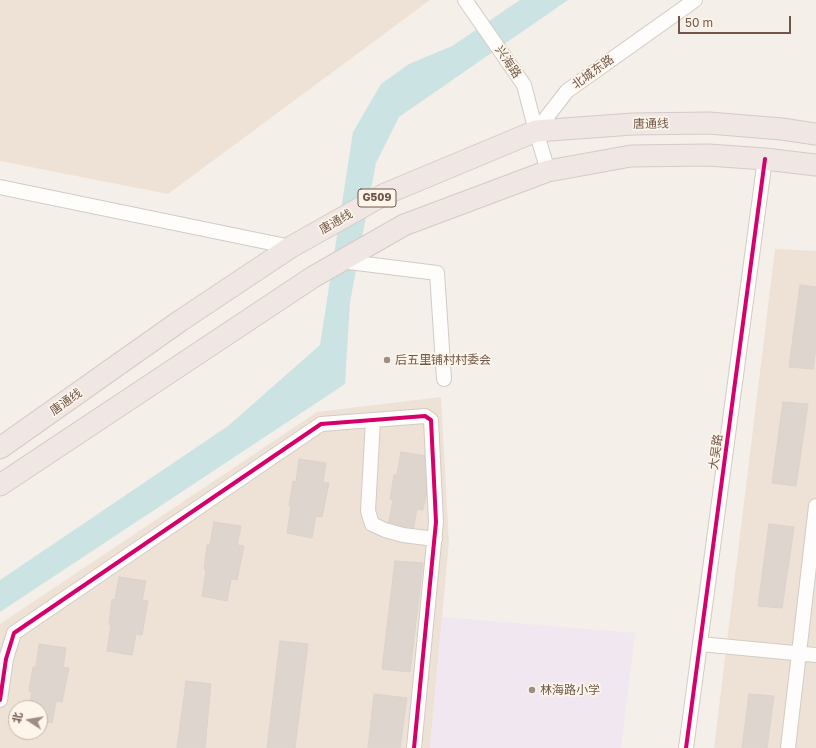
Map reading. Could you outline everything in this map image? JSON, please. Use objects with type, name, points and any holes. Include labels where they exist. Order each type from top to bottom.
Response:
[{"type":"highway","name":"唐通线","points":[[0,448],[180,321],[291,247],[385,194],[536,131],[633,124],[709,124],[782,129],[816,134]]},
{"type":"highway","points":[[0,485],[313,277],[404,225],[548,171],[631,156],[708,155],[765,159],[816,165]]},
{"type":"street","name":"兴海路","points":[[465,0],[524,85],[536,131]]},
{"type":"street","name":"北城东路","points":[[536,131],[567,91],[694,0]]},
{"type":"street","points":[[536,131],[548,171]]},
{"type":"street","name":"大吴路","points":[[686,748],[765,159]]},
{"type":"street","points":[[0,187],[291,247]]},
{"type":"street","points":[[341,261],[437,273],[444,379]]},
{"type":"street","points":[[0,700],[6,659],[14,633],[321,424],[425,416],[431,420],[436,522],[414,748]]},
{"type":"street","points":[[373,420],[368,511],[372,524],[385,530],[403,535],[435,538]]},
{"type":"street","points":[[788,748],[816,506]]},
{"type":"street","points":[[700,644],[816,655]]},
{"type":"shaded area","points":[[0,0],[430,0],[168,194],[0,161]]},
{"type":"shaded area","points":[[520,0],[568,0],[399,117],[376,163],[350,302],[345,384],[0,612],[0,580],[228,426],[320,345],[353,132],[381,84],[409,64],[452,46]]},
{"type":"shaded area","points":[[775,249],[816,251],[816,748],[714,748]]},
{"type":"shaded area","points":[[441,397],[449,542],[430,748],[0,748],[0,624],[317,412]]},
{"type":"shaded area","name":"林海路小学","points":[[442,617],[635,633],[621,748],[430,748]]},
{"type":"building","points":[[800,285],[816,287],[816,348],[813,369],[789,367]]},
{"type":"building","points":[[783,402],[808,404],[796,486],[772,483]]},
{"type":"building","points":[[401,452],[427,456],[424,475],[430,476],[423,510],[417,509],[413,531],[388,526],[393,500],[390,499],[394,475],[397,475]]},
{"type":"building","points":[[299,459],[326,463],[323,482],[329,483],[322,517],[316,516],[312,538],[287,533],[293,481],[296,482]]},
{"type":"building","points":[[214,522],[241,526],[237,545],[244,546],[237,580],[231,579],[227,601],[202,596],[206,570],[204,569],[207,545],[210,545]]},
{"type":"building","points":[[769,524],[794,527],[782,608],[758,606]]},
{"type":"building","points":[[395,561],[423,563],[410,672],[382,669]]},
{"type":"building","points":[[119,577],[146,581],[142,600],[148,601],[142,635],[136,634],[132,655],[107,651],[111,625],[109,624],[112,599],[115,600]]},
{"type":"building","points":[[280,641],[308,644],[295,748],[267,748]]},
{"type":"building","points":[[39,644],[66,648],[63,667],[69,668],[62,702],[56,701],[52,723],[48,722],[48,700],[30,700],[32,692],[29,691],[33,667],[36,667]]},
{"type":"building","points":[[186,681],[211,684],[205,748],[177,748]]},
{"type":"building","points":[[374,694],[407,698],[400,748],[368,748]]},
{"type":"building","points":[[749,694],[774,696],[767,748],[742,748]]},
{"type":"cycle path","points":[[686,748],[765,159]]},
{"type":"cycle path","points":[[0,700],[6,659],[14,633],[321,424],[425,416],[431,420],[436,522],[414,748]]},
{"type":"place","name":"后五里铺村村委会","points":[[387,360]]},
{"type":"place","name":"林海路小学","points":[[532,690]]}]
